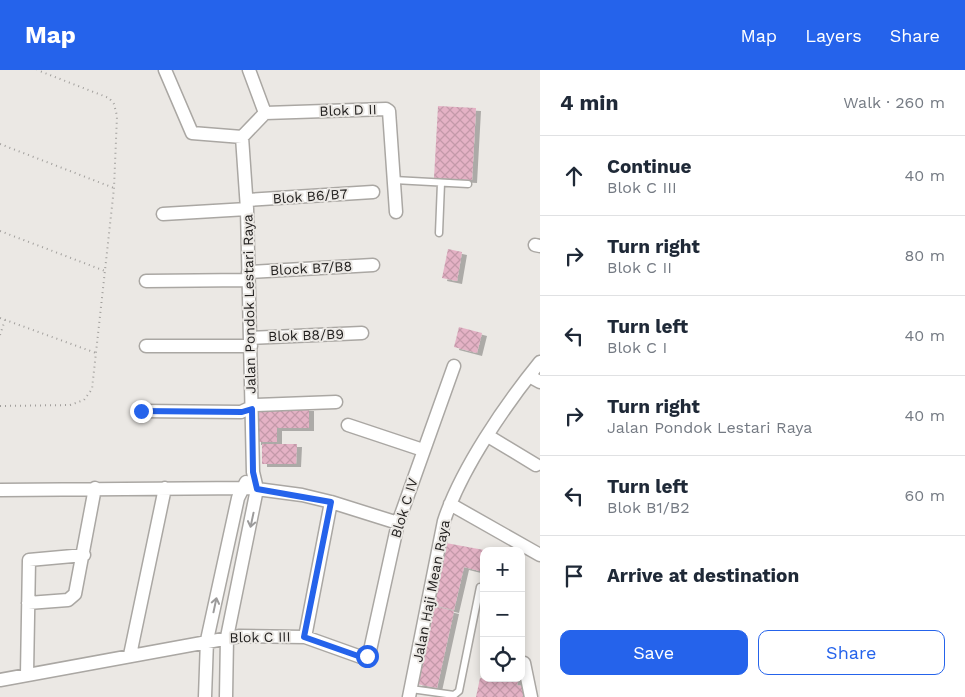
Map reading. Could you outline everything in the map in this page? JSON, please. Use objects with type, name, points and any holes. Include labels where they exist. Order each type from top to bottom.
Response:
[{"type":"street","points":[[165,70],[192,133],[242,137],[265,113],[249,70]]},
{"type":"street","name":"Blok D II","points":[[265,113],[386,109],[391,113],[396,212]]},
{"type":"street","name":"Jalan Pondok Lestari Raya","points":[[226,697],[227,637],[257,489],[253,472],[247,204],[242,137]]},
{"type":"street","name":"Blok B6/B7","points":[[162,214],[373,192]]},
{"type":"street","name":"Block B7/B8","points":[[146,281],[248,276],[373,265]]},
{"type":"street","name":"Blok B8/B9","points":[[146,346],[251,342],[362,333]]},
{"type":"street","name":"Jalan Haji Mean Raya","points":[[410,693],[444,521],[450,504],[488,436],[534,379],[540,362]]},
{"type":"street","name":"Blok C IV","points":[[369,654],[398,523],[454,366]]},
{"type":"street","points":[[141,411],[242,412],[252,409],[256,405],[336,402]]},
{"type":"street","points":[[348,425],[424,450]]},
{"type":"street","points":[[488,436],[536,466]]},
{"type":"street","points":[[205,697],[207,640],[241,488],[253,472]]},
{"type":"street","points":[[0,490],[95,488],[257,489],[331,502],[398,523]]},
{"type":"street","points":[[28,603],[71,599],[77,591],[95,488]]},
{"type":"street","points":[[130,655],[165,488]]},
{"type":"street","points":[[304,637],[331,502]]},
{"type":"street","points":[[450,504],[540,555]]},
{"type":"street","points":[[28,674],[30,560],[84,555]]},
{"type":"street","name":"Blok C III","points":[[0,680],[227,637],[304,637],[361,657],[369,654]]},
{"type":"street","points":[[525,668],[531,697]]},
{"type":"lane","points":[[394,180],[468,184]]},
{"type":"lane","points":[[439,233],[441,183]]},
{"type":"lane","points":[[410,693],[454,694],[459,691],[480,587]]},
{"type":"path","points":[[0,406],[70,405],[84,400],[92,390],[114,188],[117,116],[114,104],[108,98],[37,70]]},
{"type":"path","points":[[0,144],[114,188]]},
{"type":"path","points":[[0,231],[105,270]]},
{"type":"path","points":[[0,318],[96,353]]},
{"type":"path","points":[[0,335],[5,320]]},
{"type":"building","points":[[438,106],[476,108],[472,180],[434,178]]},
{"type":"building","points":[[448,249],[462,252],[457,281],[442,278]]},
{"type":"building","points":[[459,327],[482,333],[477,353],[454,347]]},
{"type":"building","points":[[256,407],[309,408],[309,428],[277,428],[277,442],[256,442]]},
{"type":"building","points":[[262,444],[297,444],[296,464],[262,464]]},
{"type":"building","points":[[446,543],[480,549],[480,571],[464,567],[454,610],[433,605]]},
{"type":"building","points":[[433,606],[454,611],[437,688],[417,684]]},
{"type":"building","points":[[480,678],[480,682],[518,682],[517,685],[525,687],[523,697],[476,697]]},
{"type":"route","points":[[141,411],[242,412],[252,409],[253,472],[257,489],[302,495],[331,502],[304,637],[361,657],[367,656]]}]
